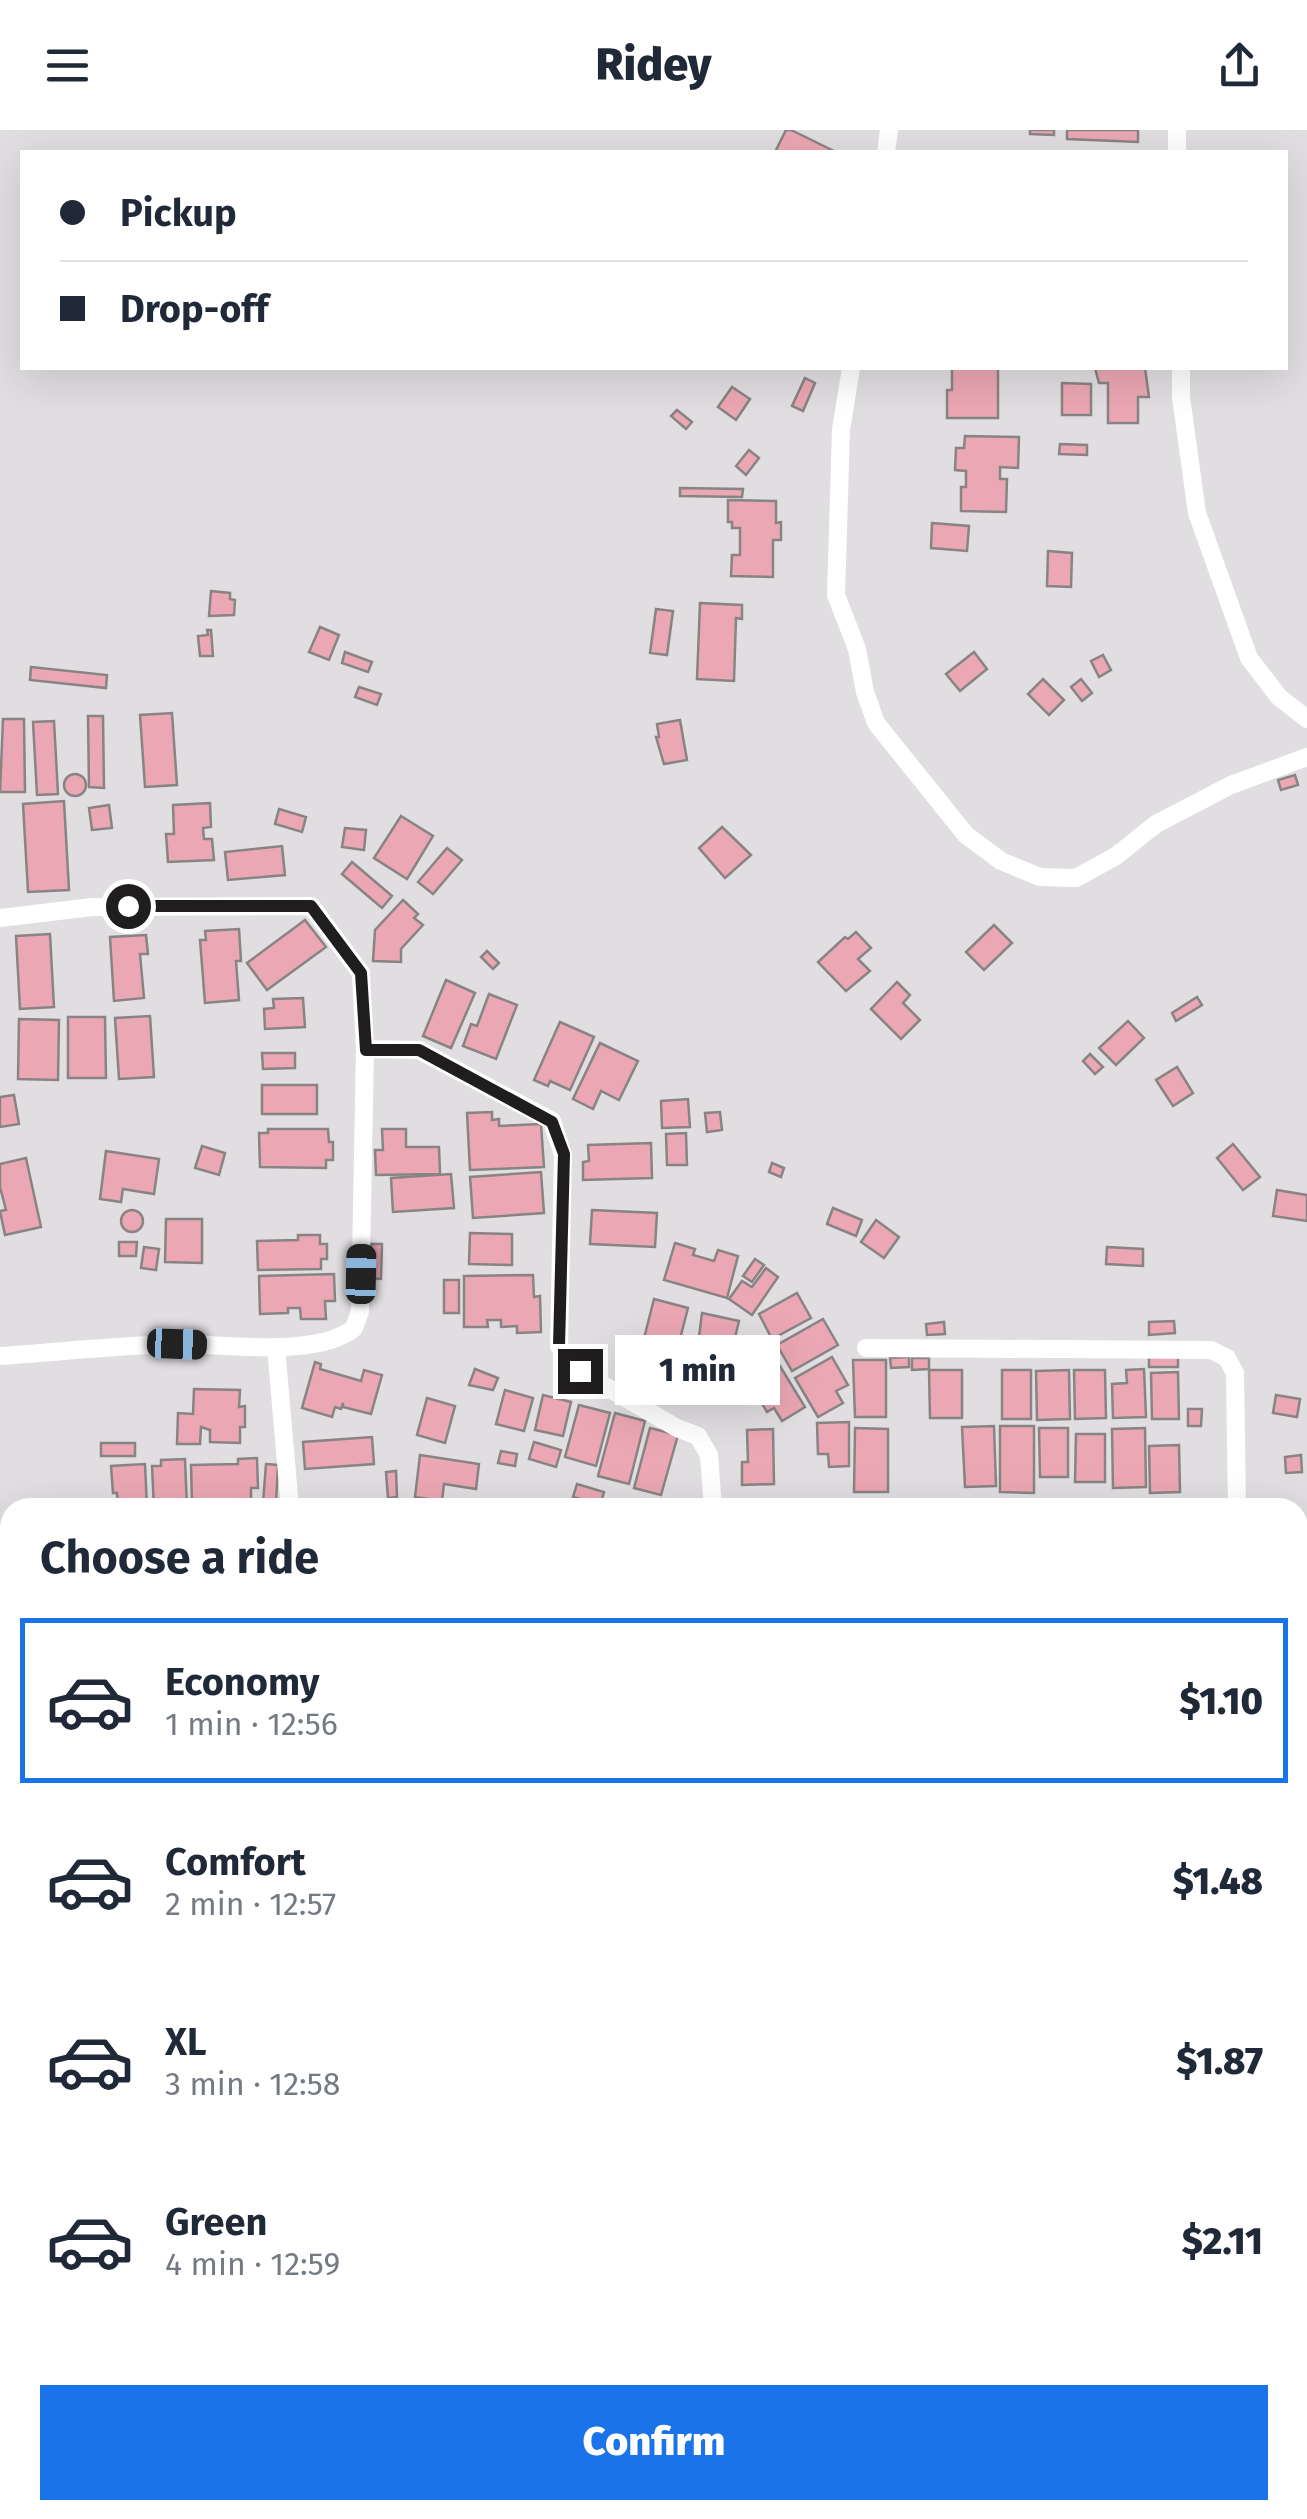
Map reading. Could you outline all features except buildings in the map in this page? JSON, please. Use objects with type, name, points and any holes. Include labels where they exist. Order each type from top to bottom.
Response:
[{"type":"street","points":[[851,370],[841,430],[836,594],[857,649],[876,722],[966,835],[1001,861],[1040,877],[1076,878],[1186,808],[1231,785],[1307,758]]},
{"type":"street","points":[[1181,370],[1196,513],[1249,658],[1279,698],[1307,719]]},
{"type":"street","points":[[0,918],[92,907],[311,906],[361,973],[366,1050],[359,1320],[354,1328],[338,1338],[276,1347],[177,1344],[0,1356]]},
{"type":"street","points":[[366,1050],[419,1050],[552,1122],[564,1154],[559,1346],[580,1371],[677,1428],[698,1436],[709,1454],[712,1498]]},
{"type":"street","points":[[276,1347],[289,1498]]},
{"type":"street","points":[[866,1348],[1211,1350],[1227,1358],[1234,1373],[1237,1498]]},
{"type":"route","points":[[128,906],[311,906],[361,973],[366,1050],[419,1050],[552,1122],[564,1154],[559,1346],[580,1371]]}]
